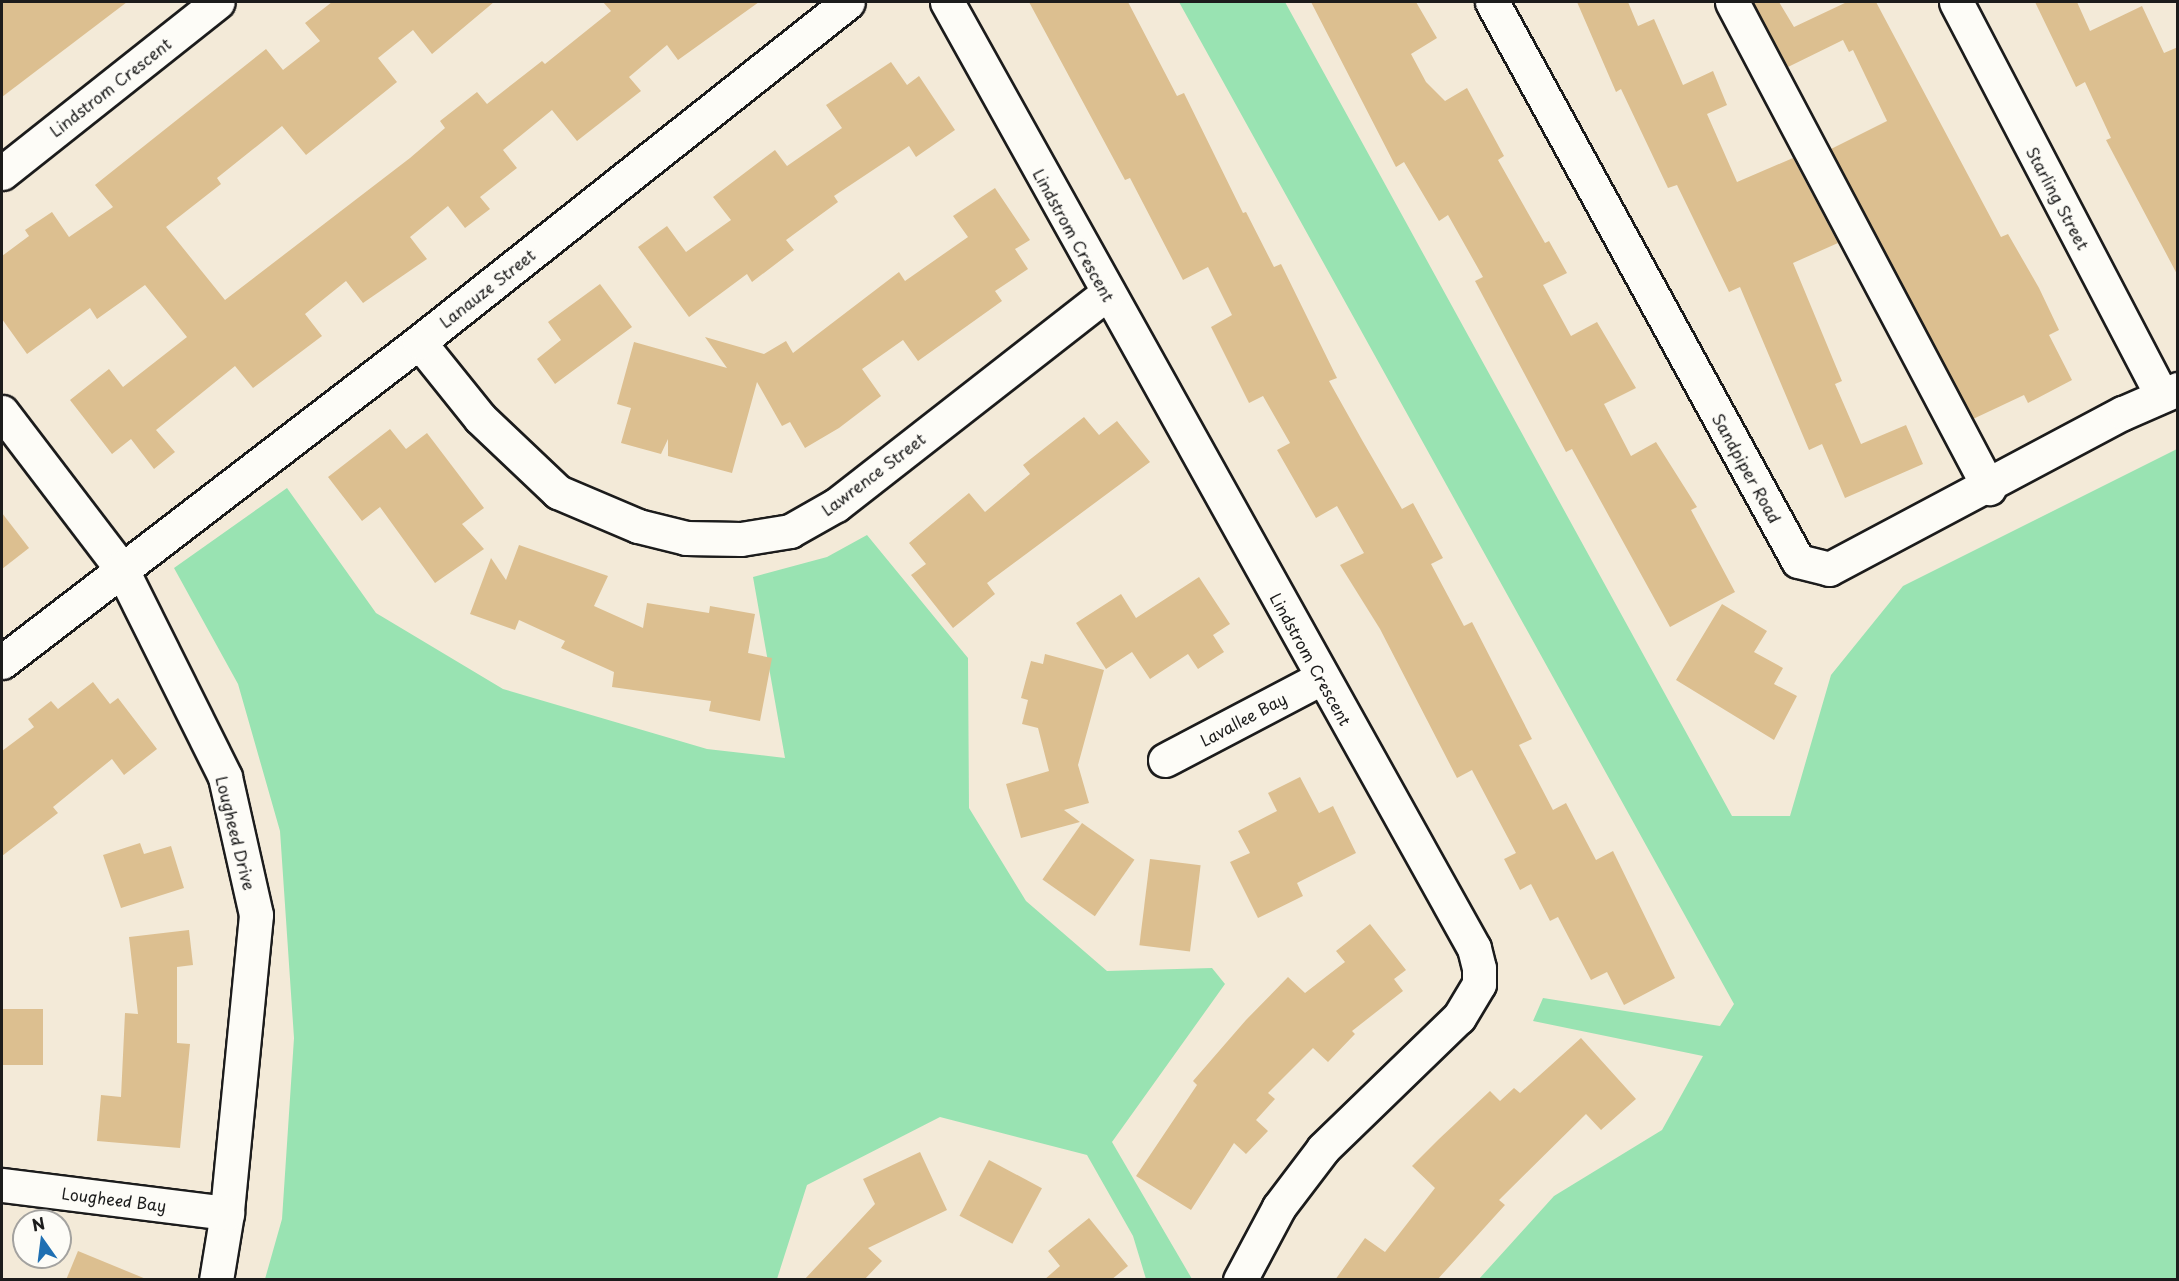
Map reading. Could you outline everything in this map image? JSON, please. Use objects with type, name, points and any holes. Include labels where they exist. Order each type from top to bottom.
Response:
[{"type":"street","name":"Lindstrom Crescent","points":[[2,173],[218,2]]},
{"type":"street","name":"Lanauze Street","points":[[2,662],[121,568],[418,342],[848,2]]},
{"type":"street","name":"Lindstrom Crescent","points":[[947,2],[1106,294],[1474,948],[1479,984],[1459,1017],[1323,1149],[1279,1208],[1240,1280]]},
{"type":"street","name":"Sandpiper Road","points":[[1492,2],[1798,561],[1829,569],[1989,488],[2169,392]]},
{"type":"street","points":[[1732,2],[1989,488]]},
{"type":"street","name":"Starling Street","points":[[1956,2],[2169,392]]},
{"type":"street","name":"Lawrence Street","points":[[418,342],[480,418],[558,492],[648,528],[686,538],[741,539],[790,531],[836,505],[1106,294]]},
{"type":"street","name":"Lougheed Drive","points":[[2,412],[121,568],[225,777],[256,915],[227,1214],[216,1280]]},
{"type":"street","name":"Lavallee Bay","points":[[1165,760],[1322,678]]},
{"type":"street","name":"Lougheed Bay","points":[[2,1185],[227,1214]]},
{"type":"green space","points":[[1179,2],[1285,2],[1732,816],[1790,816],[1831,675],[1903,586],[2177,449],[2177,1279],[1479,1279],[1554,1196],[1662,1130],[1703,1056],[1533,1021],[1543,998],[1720,1026],[1734,1004]]},
{"type":"green space","points":[[287,488],[376,613],[503,689],[707,749],[785,758],[753,577],[827,557],[867,535],[968,658],[969,808],[1026,901],[1107,971],[1212,968],[1225,984],[1112,1142],[1192,1279],[1146,1279],[1133,1236],[1087,1155],[940,1117],[807,1185],[777,1279],[265,1279],[282,1219],[294,1038],[280,831],[238,684],[174,568]]},
{"type":"building","points":[[2,2],[127,2],[2,97]]},
{"type":"building","points":[[332,2],[494,2],[432,54],[413,30],[378,58],[397,82],[335,132],[306,155],[282,126],[217,178],[221,184],[166,227],[225,300],[410,158],[445,128],[440,121],[477,92],[487,104],[542,61],[545,64],[611,11],[603,2],[759,2],[678,60],[667,45],[629,77],[641,91],[577,141],[552,110],[503,150],[517,168],[480,197],[490,209],[465,228],[448,206],[410,237],[427,259],[363,303],[346,281],[305,314],[322,336],[253,388],[235,366],[156,430],[175,452],[154,469],[131,439],[112,454],[70,400],[109,369],[123,387],[187,337],[145,285],[97,319],[90,308],[27,354],[2,319],[2,256],[29,236],[25,230],[52,212],[69,237],[113,207],[95,185],[266,49],[283,70],[320,41],[305,23]]},
{"type":"building","points":[[1029,2],[1128,2],[1177,96],[1184,93],[1243,213],[1246,212],[1274,267],[1281,264],[1337,378],[1329,381],[1362,440],[1402,509],[1413,503],[1443,558],[1431,564],[1464,626],[1472,622],[1532,739],[1519,745],[1553,810],[1566,803],[1596,860],[1613,851],[1675,978],[1624,1005],[1607,972],[1591,980],[1558,917],[1550,921],[1531,884],[1520,890],[1504,859],[1516,853],[1472,770],[1457,778],[1380,629],[1340,565],[1364,553],[1337,506],[1316,518],[1277,450],[1290,443],[1263,396],[1249,403],[1211,327],[1232,315],[1208,267],[1183,280],[1130,178],[1125,180]]},
{"type":"building","points":[[1311,2],[1416,2],[1437,38],[1411,54],[1426,82],[1445,101],[1467,88],[1504,156],[1498,160],[1545,243],[1549,241],[1567,273],[1543,285],[1571,336],[1597,322],[1636,388],[1604,404],[1631,456],[1656,442],[1697,507],[1691,510],[1735,592],[1670,627],[1572,449],[1566,452],[1475,281],[1483,277],[1448,215],[1439,221],[1404,162],[1396,167]]},
{"type":"building","points":[[1577,2],[1628,2],[1638,26],[1654,19],[1683,85],[1713,71],[1727,105],[1707,114],[1737,182],[1793,158],[1838,243],[1793,263],[1842,381],[1835,384],[1861,444],[1906,425],[1923,464],[1845,498],[1822,444],[1809,450],[1740,287],[1729,292],[1677,185],[1668,188],[1621,89],[1616,92]]},
{"type":"building","points":[[1753,2],[1779,2],[1794,27],[1847,2],[1876,2],[2001,237],[2008,234],[2039,288],[2059,330],[2049,335],[2072,380],[2028,403],[2024,395],[1973,419],[1831,149],[1887,121],[1853,50],[1849,52],[1843,40],[1788,67]]},
{"type":"building","points":[[2035,2],[2077,2],[2090,31],[2142,6],[2164,53],[2178,47],[2178,276],[2106,140],[2111,138],[2085,82],[2076,87]]},
{"type":"building","points":[[891,62],[907,85],[919,76],[955,130],[916,157],[909,146],[834,196],[838,202],[786,240],[794,250],[752,282],[747,274],[689,317],[638,247],[667,226],[686,252],[731,220],[713,197],[775,150],[787,166],[842,128],[826,105]]},
{"type":"building","points":[[995,188],[1030,240],[1015,249],[1028,269],[995,291],[1002,301],[918,361],[903,340],[862,369],[881,396],[839,428],[805,448],[790,422],[782,426],[757,382],[732,473],[668,456],[668,439],[661,454],[621,443],[631,408],[617,404],[634,342],[727,368],[705,337],[764,354],[786,341],[793,353],[899,272],[905,281],[968,237],[953,216]]},
{"type":"building","points":[[600,284],[632,327],[555,384],[537,359],[561,340],[548,322]]},
{"type":"building","points":[[1084,417],[1099,435],[1117,421],[1150,462],[987,583],[995,594],[953,628],[911,575],[926,564],[909,543],[969,493],[985,512],[1030,474],[1023,465]]},
{"type":"building","points":[[390,429],[406,449],[427,433],[484,508],[462,524],[484,549],[435,583],[380,507],[362,521],[328,477]]},
{"type":"building","points":[[2,513],[29,548],[2,569]]},
{"type":"building","points":[[519,545],[608,576],[594,606],[643,628],[647,603],[709,613],[710,606],[755,614],[748,653],[772,658],[760,721],[709,711],[711,701],[612,687],[614,672],[561,648],[565,641],[519,620],[515,630],[470,614],[491,558],[506,580]]},
{"type":"building","points":[[1199,577],[1230,624],[1213,635],[1224,652],[1198,669],[1188,654],[1150,679],[1132,652],[1106,669],[1076,623],[1121,594],[1136,618]]},
{"type":"building","points":[[1722,604],[1767,631],[1754,652],[1783,668],[1774,684],[1797,696],[1774,740],[1676,680]]},
{"type":"building","points":[[1045,654],[1104,670],[1078,765],[1089,803],[1064,810],[1080,822],[1021,838],[1006,784],[1049,771],[1038,728],[1022,724],[1028,700],[1021,698],[1031,661],[1043,664]]},
{"type":"building","points":[[93,682],[110,704],[118,698],[157,749],[124,775],[112,759],[53,807],[58,813],[2,856],[2,751],[34,727],[28,719],[51,701],[58,709]]},
{"type":"building","points":[[1300,777],[1319,813],[1333,806],[1356,853],[1297,883],[1303,896],[1258,918],[1230,862],[1250,853],[1238,831],[1277,811],[1268,793]]},
{"type":"building","points":[[1082,823],[1134,860],[1095,916],[1042,880]]},
{"type":"building","points":[[140,843],[144,854],[171,846],[184,888],[121,908],[103,855]]},
{"type":"building","points":[[1150,859],[1201,865],[1190,952],[1139,945]]},
{"type":"building","points":[[1370,924],[1406,970],[1394,979],[1403,991],[1352,1031],[1355,1034],[1328,1062],[1313,1048],[1268,1093],[1275,1099],[1256,1120],[1268,1131],[1246,1154],[1234,1143],[1191,1210],[1136,1176],[1197,1085],[1193,1081],[1246,1020],[1288,977],[1305,993],[1345,962],[1336,951]]},
{"type":"building","points":[[189,930],[193,965],[177,967],[177,1043],[190,1044],[180,1148],[97,1141],[101,1095],[121,1097],[125,1013],[138,1014],[129,937]]},
{"type":"building","points":[[2,1009],[43,1009],[43,1065],[2,1065]]},
{"type":"building","points":[[1581,1038],[1636,1099],[1601,1130],[1586,1114],[1499,1200],[1505,1205],[1437,1280],[1335,1280],[1365,1238],[1385,1252],[1435,1188],[1412,1166],[1439,1139],[1490,1091],[1500,1101],[1514,1088],[1520,1093]]},
{"type":"building","points":[[920,1152],[947,1210],[868,1248],[882,1261],[864,1280],[804,1280],[875,1204],[863,1179]]},
{"type":"building","points":[[989,1160],[1042,1188],[1012,1244],[959,1216]]},
{"type":"building","points":[[1089,1218],[1128,1266],[1111,1280],[1044,1280],[1060,1266],[1048,1251]]},
{"type":"building","points":[[78,1251],[146,1280],[66,1280]]}]
